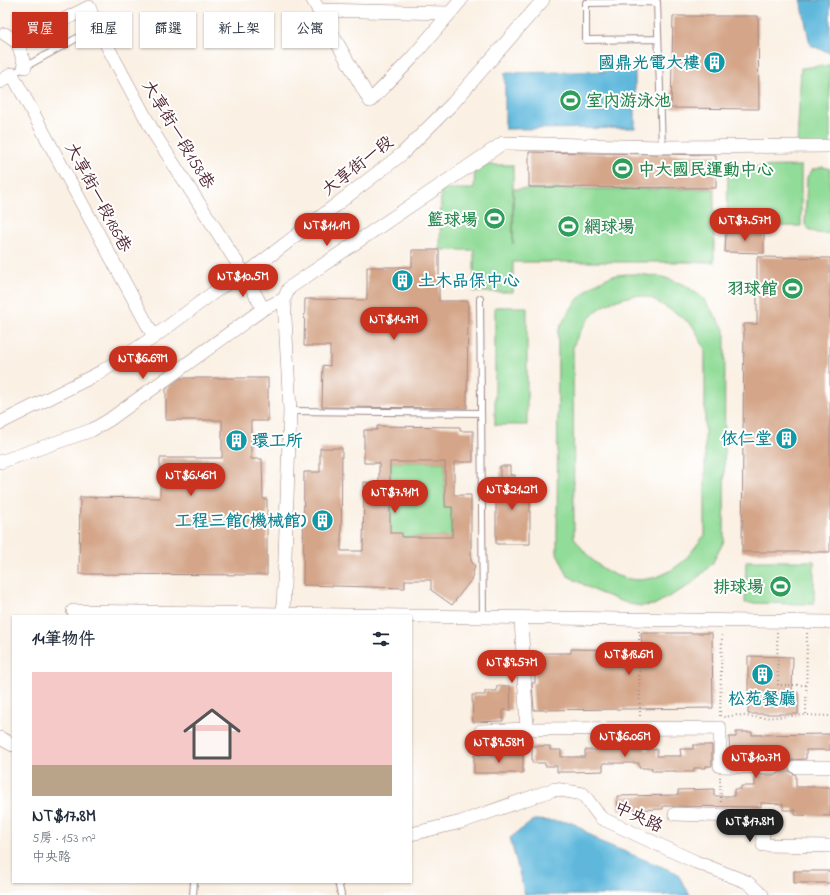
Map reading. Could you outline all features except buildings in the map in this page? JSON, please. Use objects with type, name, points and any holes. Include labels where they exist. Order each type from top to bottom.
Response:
[{"type":"street","points":[[316,5],[370,101],[411,59],[448,13],[461,0]]},
{"type":"street","name":"大享街一段","points":[[0,423],[101,372],[154,337],[221,287],[245,275],[402,154],[453,103],[542,0]]},
{"type":"street","points":[[316,5],[448,13]]},
{"type":"street","name":"大享街一段158巷","points":[[79,12],[89,7],[91,12]]},
{"type":"street","points":[[5,34],[12,39]]},
{"type":"street","points":[[19,48],[25,67]]},
{"type":"street","name":"大享街一段158巷","points":[[109,48],[155,135],[245,275],[263,309]]},
{"type":"street","points":[[0,82],[12,74]]},
{"type":"street","name":"大享街一段186巷","points":[[12,74],[154,337]]},
{"type":"street","points":[[282,614],[290,412],[284,299],[290,288],[504,143],[662,147],[830,146]]},
{"type":"street","points":[[0,462],[92,430],[109,420],[263,309],[284,299]]},
{"type":"street","points":[[73,611],[345,615]]},
{"type":"street","points":[[412,616],[830,622]]},
{"type":"street","points":[[521,618],[527,729]]},
{"type":"street","points":[[481,731],[527,729],[720,728],[720,766],[776,767]]},
{"type":"street","points":[[0,738],[12,745]]},
{"type":"street","points":[[796,767],[830,767]]},
{"type":"street","name":"中央路","points":[[412,834],[461,822],[555,789],[583,794],[601,818],[696,862],[747,882],[762,895]]},
{"type":"street","points":[[675,814],[762,817],[763,845],[830,846]]},
{"type":"lane","points":[[657,39],[586,40],[586,3],[624,1],[656,2],[662,147]]},
{"type":"lane","points":[[12,74],[76,38]]},
{"type":"lane","points":[[480,299],[483,617]]},
{"type":"lane","points":[[290,412],[481,413]]},
{"type":"lane","points":[[193,895],[194,883]]},
{"type":"lane","points":[[338,883],[341,895]]},
{"type":"path","points":[[639,620],[640,728]]},
{"type":"path","points":[[722,621],[720,718],[737,714],[761,718],[806,714],[830,716]]},
{"type":"path","points":[[777,622],[778,685],[807,685]]},
{"type":"path","points":[[806,714],[807,622]]},
{"type":"path","points":[[720,766],[721,815]]},
{"type":"green space","points":[[830,65],[830,146],[797,146],[801,68]]},
{"type":"green space","points":[[475,165],[513,165],[513,189],[714,189],[714,262],[513,262],[513,292],[474,292],[474,250],[440,250],[441,189],[474,189]]},
{"type":"green space","points":[[801,166],[801,226],[727,226],[728,167]]},
{"type":"green space","points":[[823,167],[830,169],[830,233],[823,234],[813,232],[805,225],[807,177],[812,170]]},
{"type":"green space","points":[[621,274],[663,277],[685,285],[703,298],[725,330],[724,541],[712,564],[690,585],[654,605],[641,606],[629,604],[597,592],[568,576],[557,553],[558,331],[573,305],[594,285],[612,276]],"holes":[[[636,295],[651,298],[679,315],[693,326],[705,349],[705,535],[688,556],[676,567],[661,575],[647,579],[633,579],[619,576],[594,562],[574,537],[573,346],[590,317],[604,306],[623,298]]]},
{"type":"green space","points":[[495,307],[527,307],[527,425],[495,425]]},
{"type":"green space","points":[[390,462],[445,462],[445,507],[452,507],[452,544],[447,537],[402,537],[390,540]]},
{"type":"green space","name":"排球場","points":[[746,561],[814,561],[814,604],[745,603]]},
{"type":"water","points":[[801,0],[830,0],[830,53],[810,45]]},
{"type":"water","name":"室內游泳池","points":[[635,71],[635,128],[505,129],[505,73]]},
{"type":"water","points":[[534,820],[572,822],[601,842],[677,873],[690,895],[525,895],[510,838]]},
{"type":"tunnel","points":[[776,767],[796,767]]},
{"type":"place","name":"國鼎光電大樓","points":[[715,62]]},
{"type":"place","name":"室內游泳池","points":[[570,100]]},
{"type":"place","name":"中大國民運動中心","points":[[622,169]]},
{"type":"place","name":"籃球場","points":[[494,219]]},
{"type":"place","name":"網球場","points":[[568,226]]},
{"type":"place","name":"土木品保中心","points":[[403,280]]},
{"type":"place","name":"羽球館","points":[[793,288]]},
{"type":"place","name":"依仁堂","points":[[787,438]]},
{"type":"place","name":"環工所","points":[[237,440]]},
{"type":"place","name":"工程三館(機械館)","points":[[322,520]]},
{"type":"place","name":"排球場","points":[[780,586]]},
{"type":"place","name":"松苑餐廳","points":[[762,674]]}]
